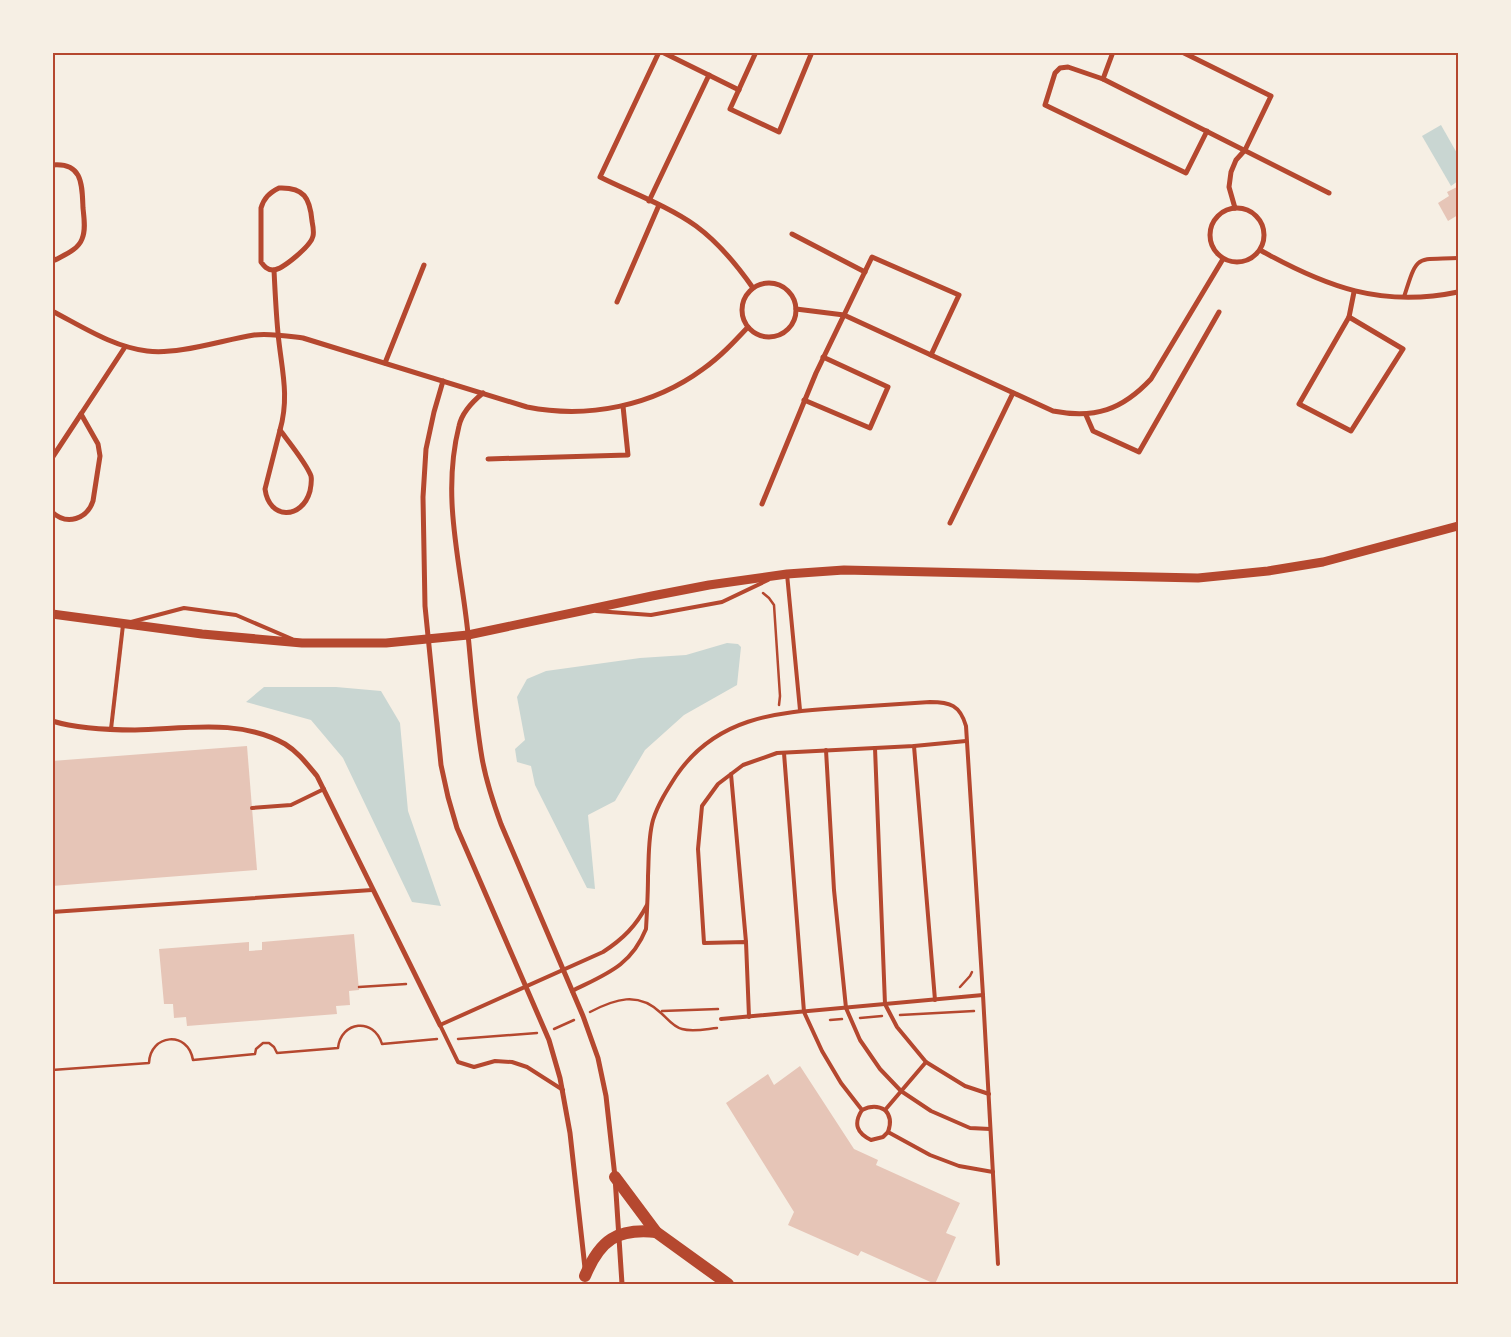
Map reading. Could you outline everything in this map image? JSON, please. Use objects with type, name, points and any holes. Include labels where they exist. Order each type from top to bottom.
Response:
[{"type":"highway","points":[[615,1177],[656,1232],[728,1284]]},
{"type":"highway","points":[[586,1280],[591,1262],[602,1247],[618,1235],[633,1231],[656,1232]]},
{"type":"street","points":[[738,90],[661,52],[600,177],[659,205],[695,225],[714,241],[736,265],[753,288]]},
{"type":"street","points":[[756,52],[730,109],[779,132],[812,52]]},
{"type":"street","points":[[1102,79],[1114,52]]},
{"type":"street","points":[[1182,52],[1271,96],[1245,150],[1236,160],[1231,172],[1230,187],[1235,208]]},
{"type":"street","points":[[1207,131],[1186,173],[1045,105],[1055,73],[1060,68],[1068,67],[1102,79],[1207,131],[1330,193]]},
{"type":"street","points":[[649,201],[710,75]]},
{"type":"street","points":[[52,165],[61,164],[69,166],[81,180],[85,231],[82,240],[76,248],[53,260]]},
{"type":"street","points":[[279,188],[290,188],[300,192],[307,198],[310,206],[313,237],[309,245],[280,268],[274,270],[265,267],[261,262],[260,208],[270,193],[279,188]]},
{"type":"street","points":[[617,302],[659,205]]},
{"type":"street","points":[[1235,208],[1246,209],[1255,214],[1264,230],[1264,240],[1260,250],[1252,258],[1243,262],[1223,259],[1213,248],[1210,238],[1211,228],[1216,218],[1224,211],[1235,208]]},
{"type":"street","points":[[792,234],[865,272]]},
{"type":"street","points":[[1260,250],[1322,281],[1354,292],[1404,297],[1458,292],[1458,299]]},
{"type":"street","points":[[762,504],[804,400],[872,257],[959,295],[931,355]]},
{"type":"street","points":[[796,309],[844,315],[1053,411],[1086,415],[1120,405],[1137,394],[1151,379],[1223,259]]},
{"type":"street","points":[[385,363],[424,264]]},
{"type":"street","points":[[274,270],[278,334],[285,381],[285,401],[280,430],[265,489],[269,504],[274,509],[285,513],[293,512],[303,506],[307,500],[312,483],[308,470],[280,430]]},
{"type":"street","points":[[769,282],[789,290],[794,299],[796,309],[796,316],[792,325],[785,332],[776,337],[766,337],[756,334],[748,327],[743,316],[742,306],[746,295],[753,288],[769,282]]},
{"type":"street","points":[[1349,317],[1403,348],[1351,431],[1298,404],[1349,317],[1354,292]]},
{"type":"street","points":[[52,311],[104,339],[125,347],[149,352],[170,352],[256,335],[278,334],[303,338],[527,407],[566,412],[593,411],[623,406],[656,396],[681,384],[703,369],[721,355],[748,327]]},
{"type":"street","points":[[1086,415],[1093,431],[1139,452],[1219,312]]},
{"type":"street","points":[[52,458],[125,347]]},
{"type":"street","points":[[804,400],[870,428],[888,387],[824,357]]},
{"type":"street","points":[[443,381],[426,449],[423,497],[425,606],[430,639],[441,765],[457,828],[545,1033],[563,1090],[570,1133],[586,1280]]},
{"type":"street","points":[[483,393],[472,402],[464,413],[459,425],[453,457],[451,493],[452,529],[468,635],[482,758],[490,792],[501,824],[583,1016],[598,1058],[606,1096],[615,1177],[622,1284]]},
{"type":"street","points":[[950,524],[1013,393]]},
{"type":"street","points":[[488,459],[628,455],[623,406]]},
{"type":"street","points":[[52,512],[58,517],[69,520],[76,519],[85,514],[93,501],[100,456],[98,444],[81,414]]},
{"type":"street","points":[[52,614],[202,634],[302,643],[386,643],[468,635],[709,585],[787,574],[844,570],[1198,578],[1268,571],[1323,562],[1458,526]]},
{"type":"street","points":[[52,721],[90,728],[112,729],[138,730],[186,726],[226,728],[261,733],[286,745],[302,758],[317,776],[440,1025]]},
{"type":"lane","points":[[1404,297],[1413,268],[1420,261],[1429,258],[1458,258]]},
{"type":"lane","points":[[787,574],[800,710]]},
{"type":"lane","points":[[584,610],[651,615],[722,602],[776,576]]},
{"type":"lane","points":[[112,729],[123,624],[184,608],[236,615],[302,643]]},
{"type":"lane","points":[[572,991],[624,962],[641,942],[646,929],[648,852],[653,820],[658,806],[674,778],[697,751],[718,735],[737,725],[778,713],[800,710],[944,702],[956,707],[963,715],[966,726],[998,1264]]},
{"type":"lane","points":[[746,942],[704,944],[698,849],[702,806],[718,784],[743,765],[777,753],[914,746],[966,741]]},
{"type":"lane","points":[[914,746],[935,1000]]},
{"type":"lane","points":[[875,748],[885,1004],[897,1027],[926,1062],[965,1086],[988,1094]]},
{"type":"lane","points":[[826,750],[834,890],[846,1008],[860,1040],[880,1069],[901,1091],[931,1111],[970,1128],[990,1129]]},
{"type":"lane","points":[[784,753],[804,1012],[822,1051],[841,1083],[862,1110]]},
{"type":"lane","points":[[731,774],[746,942],[749,1017]]},
{"type":"lane","points":[[252,808],[291,805],[324,789]]},
{"type":"lane","points":[[52,912],[372,890]]},
{"type":"lane","points":[[563,1090],[527,1066],[512,1062],[495,1061],[474,1067],[458,1062],[440,1025],[563,971],[620,942],[639,921],[648,902]]},
{"type":"lane","points":[[721,1019],[983,995]]},
{"type":"lane","points":[[885,1110],[926,1062]]},
{"type":"lane","points":[[870,1106],[880,1107],[885,1110],[890,1120],[888,1132],[876,1140],[864,1137],[857,1124],[862,1110],[870,1106]]},
{"type":"lane","points":[[888,1132],[930,1155],[959,1166],[993,1172]]},
{"type":"path","points":[[741,593],[762,593],[774,605],[780,696],[778,713]]},
{"type":"path","points":[[958,989],[970,976],[972,970]]},
{"type":"path","points":[[358,988],[406,984]]},
{"type":"path","points":[[660,1011],[720,1009]]},
{"type":"path","points":[[52,1070],[149,1063],[155,1046],[170,1039],[178,1040],[187,1045],[192,1053],[193,1060],[254,1054],[256,1049],[263,1043],[269,1043],[277,1053],[338,1048],[343,1033],[351,1027],[361,1025],[372,1028],[380,1035],[382,1044],[545,1033],[583,1016]]},
{"type":"shaded area","points":[[1441,125],[1458,155],[1458,181],[1451,186],[1422,136]]},
{"type":"shaded area","points":[[727,643],[738,644],[741,647],[737,685],[684,715],[645,750],[615,801],[588,815],[595,889],[587,888],[535,785],[531,766],[517,762],[515,749],[525,740],[517,697],[527,679],[546,671],[640,658],[686,655]]},
{"type":"shaded area","points":[[264,687],[336,687],[381,691],[400,723],[408,811],[441,906],[412,902],[343,758],[311,720],[246,702]]},
{"type":"building","points":[[1457,187],[1458,215],[1448,221],[1438,203],[1449,196],[1447,192]]},
{"type":"building","points":[[247,746],[257,870],[52,886],[52,761]]},
{"type":"building","points":[[354,934],[359,990],[349,991],[350,1005],[336,1006],[337,1014],[187,1026],[186,1017],[174,1018],[173,1004],[164,1004],[159,949],[249,942],[249,951],[262,950],[262,942]]},
{"type":"building","points":[[800,1066],[854,1149],[878,1160],[876,1165],[960,1203],[946,1233],[956,1237],[935,1284],[861,1251],[858,1256],[788,1225],[794,1212],[726,1103],[768,1074],[774,1085]]}]
